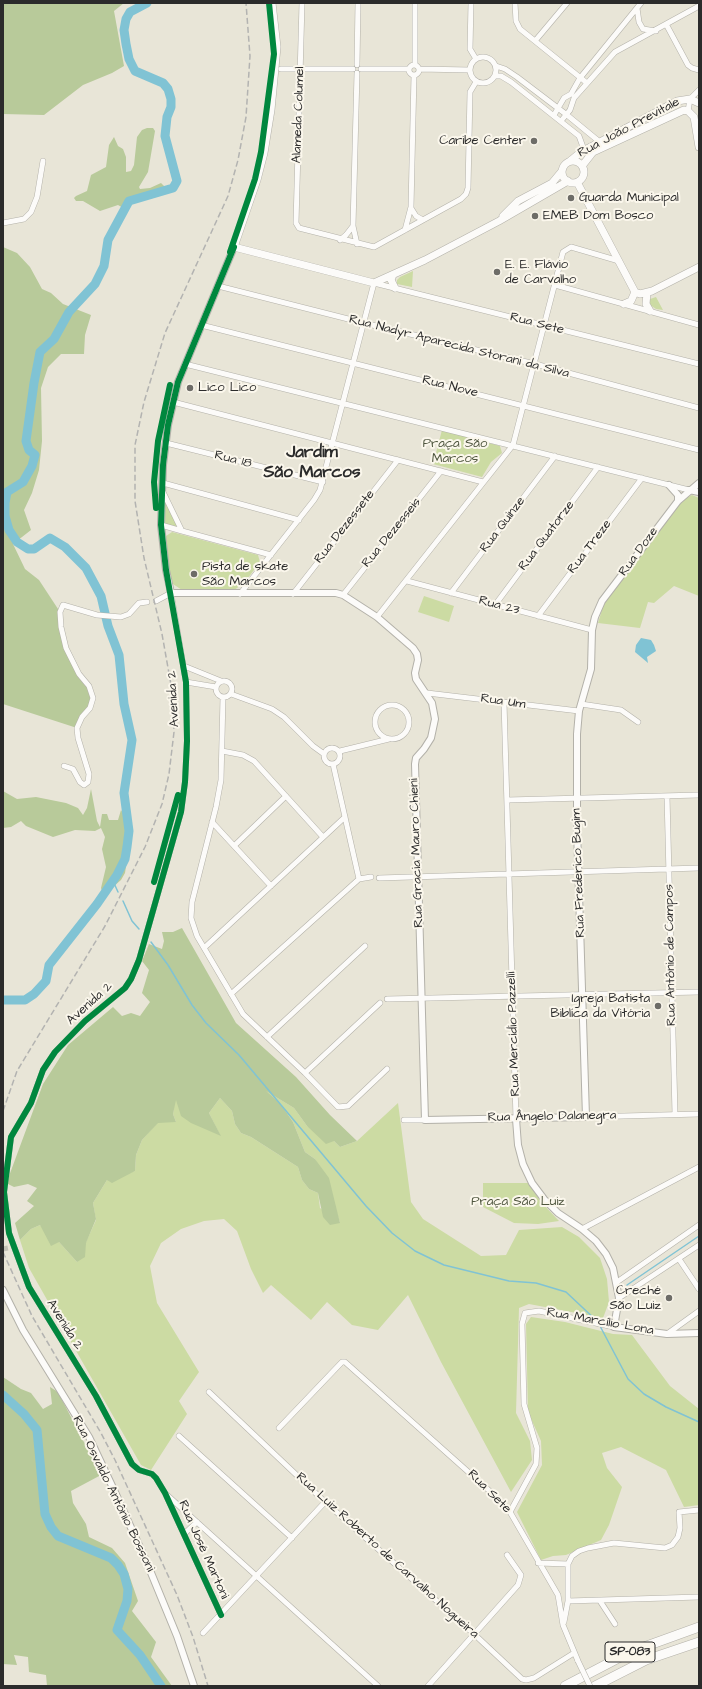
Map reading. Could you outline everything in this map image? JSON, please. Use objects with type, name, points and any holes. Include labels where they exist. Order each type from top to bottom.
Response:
[{"type":"highway","name":"SP-083","points":[[565,1686],[630,1652],[699,1627]]},
{"type":"highway","name":"SP-083","points":[[595,1686],[646,1660],[699,1642]]},
{"type":"main road","points":[[272,3],[277,47],[271,110],[259,173],[234,247],[374,283],[499,221],[568,182],[577,182]]},
{"type":"main road","name":"Rua João Previtale","points":[[570,161],[581,152],[601,145],[677,101],[690,99],[699,103]]},
{"type":"main road","points":[[582,166],[593,152],[601,145],[679,111],[688,111]]},
{"type":"main road","name":"Rua João Previtale","points":[[688,111],[694,117],[699,147]]},
{"type":"main road","points":[[499,221],[518,201],[552,183],[562,171],[563,166],[570,161],[577,161],[582,166],[584,173],[577,182]]},
{"type":"main road","points":[[562,171],[564,179],[568,182]]},
{"type":"main road","points":[[577,182],[635,292],[640,294],[647,293],[699,267]]},
{"type":"main road","points":[[392,275],[391,280],[395,288]]},
{"type":"main road","points":[[624,304],[631,301],[635,292]]},
{"type":"main road","points":[[647,293],[646,304],[650,311]]},
{"type":"street","name":"Alameda Columel","points":[[302,3],[297,226],[340,240]]},
{"type":"street","points":[[357,244],[353,226],[358,3]]},
{"type":"street","points":[[415,3],[415,65],[419,69],[470,70]]},
{"type":"street","points":[[471,3],[470,49],[476,59]]},
{"type":"street","points":[[515,3],[517,25],[587,83]]},
{"type":"street","points":[[535,41],[567,3]]},
{"type":"street","points":[[561,121],[567,115],[572,96],[580,78],[641,3]]},
{"type":"street","points":[[554,115],[564,98],[572,96],[587,83],[615,52],[656,32],[666,24],[699,6]]},
{"type":"street","points":[[637,8],[639,22],[643,28],[656,32]]},
{"type":"street","points":[[623,26],[630,22],[639,22]]},
{"type":"street","points":[[666,24],[688,65],[699,70]]},
{"type":"street","points":[[638,40],[643,32],[643,28]]},
{"type":"street","points":[[496,66],[495,76],[485,84],[476,82],[470,70],[476,59],[488,58],[496,66],[505,69],[558,107],[601,145]]},
{"type":"street","points":[[281,69],[409,69],[412,65],[415,65]]},
{"type":"street","points":[[409,69],[411,74],[414,74]]},
{"type":"street","points":[[414,74],[418,72],[419,69]]},
{"type":"street","points":[[405,230],[411,207],[414,74]]},
{"type":"street","points":[[495,76],[505,78],[579,136],[582,146],[581,152]]},
{"type":"street","points":[[340,240],[374,247],[461,199],[466,194],[468,188],[470,92],[476,82]]},
{"type":"street","points":[[519,88],[523,82]]},
{"type":"street","points":[[690,99],[699,90]]},
{"type":"street","name":"Rua João Previtale","points":[[688,111],[690,99]]},
{"type":"street","points":[[3,223],[24,219],[30,212],[37,197],[43,161]]},
{"type":"street","points":[[411,207],[416,216],[423,220]]},
{"type":"street","points":[[340,240],[353,226]]},
{"type":"street","name":"Avenida 2","points":[[165,1493],[152,1474],[139,1470],[132,1464],[96,1396],[37,1302],[11,1248],[4,1192],[11,1137],[31,1103],[43,1070],[55,1052],[86,1021],[125,988],[139,960],[181,812],[187,741],[186,682],[166,570],[161,525],[166,443],[178,382],[234,247]]},
{"type":"street","points":[[377,617],[513,445],[563,252],[566,248],[571,247],[619,261]]},
{"type":"street","points":[[240,594],[314,500],[323,482],[374,283]]},
{"type":"street","name":"Rua Sete","points":[[374,283],[699,364]]},
{"type":"street","points":[[555,285],[699,325]]},
{"type":"street","name":"Rua Nadyr Aparecida Storani da Silva","points":[[218,286],[534,364],[699,408]]},
{"type":"street","name":"Rua Nove","points":[[201,325],[699,450]]},
{"type":"street","points":[[185,364],[699,492]]},
{"type":"street","points":[[173,402],[483,482]]},
{"type":"street","name":"Rua 18","points":[[166,443],[323,482]]},
{"type":"street","name":"Rua Quinze","points":[[451,593],[555,456]]},
{"type":"street","name":"Rua Dezessete","points":[[293,594],[398,460]]},
{"type":"street","name":"Rua Quatorze","points":[[494,604],[598,467]]},
{"type":"street","name":"Rua Dezesseis","points":[[342,595],[441,471]]},
{"type":"street","name":"Rua Treze","points":[[538,616],[642,478]]},
{"type":"street","points":[[163,483],[299,520]]},
{"type":"street","name":"Rua Doze","points":[[592,630],[595,617],[602,601],[678,501],[699,483]]},
{"type":"street","points":[[669,485],[678,495],[678,501]]},
{"type":"street","points":[[162,491],[182,531]]},
{"type":"street","points":[[161,525],[271,555]]},
{"type":"street","name":"Rua 23","points":[[406,581],[592,630]]},
{"type":"street","points":[[156,601],[171,593],[336,593],[342,595]]},
{"type":"street","name":"Rua Gracia Mauro Chieni","points":[[342,595],[377,617],[413,648],[417,654],[418,660],[415,673],[416,679],[427,693],[432,703],[435,719],[432,738],[416,758],[415,764],[425,1120]]},
{"type":"street","points":[[64,766],[73,769],[80,782],[84,785],[88,782],[89,774],[78,738],[77,728],[82,717],[90,708],[93,698],[89,686],[79,674],[66,648],[61,627],[60,612],[63,605],[68,605],[96,615],[121,617],[129,614],[139,603],[147,602]]},
{"type":"street","name":"Rua Frederico Bugim","points":[[586,1117],[577,798],[579,711],[591,669],[592,630]]},
{"type":"street","points":[[184,666],[221,681],[228,681],[233,687],[231,694]]},
{"type":"street","points":[[221,681],[216,687],[217,693],[223,697]]},
{"type":"street","points":[[186,682],[216,687]]},
{"type":"street","name":"Rua Um","points":[[427,693],[579,711]]},
{"type":"street","points":[[223,697],[231,694],[272,709],[284,717],[324,754],[326,761],[333,764]]},
{"type":"street","points":[[223,697],[220,780],[212,822],[194,889],[190,918],[197,936],[243,1014],[305,1073],[338,1108],[344,1108],[387,1069]]},
{"type":"street","name":"Rua Mercídio Pazzelli","points":[[504,702],[518,1145],[523,1164],[532,1184],[544,1199],[558,1213],[582,1229],[596,1241],[606,1254],[613,1268],[619,1298],[614,1328]]},
{"type":"street","points":[[581,704],[621,710],[638,722]]},
{"type":"street","points":[[324,754],[329,748],[333,747],[340,751],[395,738],[404,734],[409,724],[409,719],[404,710],[394,705],[383,708],[376,717],[377,729],[380,733],[390,738]]},
{"type":"street","points":[[222,751],[244,755],[254,761],[323,837]]},
{"type":"street","points":[[333,764],[340,760],[340,751]]},
{"type":"street","points":[[333,764],[359,879]]},
{"type":"street","points":[[507,800],[699,795]]},
{"type":"street","points":[[234,846],[286,796]]},
{"type":"street","name":"Rua Antônio de Campos","points":[[667,796],[675,1114]]},
{"type":"street","points":[[204,948],[345,817]]},
{"type":"street","points":[[212,822],[271,886]]},
{"type":"street","points":[[379,878],[699,868]]},
{"type":"street","points":[[231,994],[359,879],[371,877]]},
{"type":"street","points":[[267,1037],[365,946]]},
{"type":"street","points":[[387,999],[699,992]]},
{"type":"street","points":[[305,1073],[380,1003]]},
{"type":"street","name":"Rua Ângelo Dalanegra","points":[[404,1120],[699,1114]]},
{"type":"street","points":[[582,1229],[699,1167]]},
{"type":"street","points":[[617,1282],[699,1225]]},
{"type":"street","points":[[619,1298],[699,1245]]},
{"type":"street","points":[[679,1259],[699,1289]]},
{"type":"street","name":"Rua Osvaldo Antônio Bossoni","points":[[3,1290],[23,1330],[89,1437],[150,1570],[177,1636],[194,1686]]},
{"type":"street","name":"Rua Marcílio Lona","points":[[510,1512],[536,1464],[537,1448],[524,1404],[522,1324],[525,1313],[539,1311],[614,1328],[667,1334],[699,1333]]},
{"type":"street","points":[[667,1334],[699,1311]]},
{"type":"street","name":"Rua Sete","points":[[279,1428],[338,1367],[345,1362],[493,1494],[510,1512],[538,1563],[558,1595],[563,1625],[574,1653],[590,1686]]},
{"type":"street","name":"Rua Luiz Roberto de Carvalho Nogueira","points":[[209,1392],[325,1502],[474,1634],[522,1679],[526,1680],[534,1678],[574,1653]]},
{"type":"street","points":[[179,1436],[292,1538]]},
{"type":"street","points":[[165,1493],[258,1575],[378,1686]]},
{"type":"street","name":"Rua José Martoni","points":[[165,1493],[221,1615]]},
{"type":"street","points":[[203,1633],[325,1502]]},
{"type":"street","points":[[563,1625],[568,1601],[568,1564],[572,1556],[588,1548],[614,1544],[665,1548],[672,1545],[678,1537],[680,1528],[679,1512],[699,1510]]},
{"type":"street","points":[[184,1534],[198,1522]]},
{"type":"street","points":[[428,1686],[518,1585],[521,1579],[520,1572],[508,1555]]},
{"type":"street","points":[[538,1563],[568,1564]]},
{"type":"street","points":[[568,1601],[699,1597]]},
{"type":"street","points":[[600,1601],[615,1624]]},
{"type":"green space","points":[[3,3],[124,3],[114,11],[124,66],[112,73],[83,85],[44,115],[3,114]]},
{"type":"green space","points":[[153,128],[155,131],[148,172],[139,187],[140,189],[150,188],[161,183],[165,187],[161,191],[142,198],[125,209],[118,205],[100,211],[83,201],[76,201],[74,198],[76,196],[87,191],[91,175],[106,167],[109,145],[114,137],[118,146],[123,149],[126,157],[126,172],[131,171],[134,165],[137,137],[142,130]]},
{"type":"green space","points":[[3,247],[17,253],[30,267],[42,289],[51,293],[63,304],[91,315],[85,335],[84,354],[61,354],[48,367],[41,388],[42,441],[39,470],[32,493],[24,510],[31,530],[13,544],[25,569],[39,580],[60,612],[66,648],[79,674],[89,686],[93,698],[77,728],[3,704]]},
{"type":"green space","points":[[413,271],[412,287],[397,284],[397,280],[400,277]]},
{"type":"green space","points":[[656,297],[663,310],[656,309],[650,305],[650,299]]},
{"type":"green space","name":"Praça São Marcos","points":[[442,430],[500,446],[502,453],[491,462],[482,477],[433,464]]},
{"type":"green space","points":[[692,495],[699,498],[699,596],[674,586],[654,603],[648,602],[640,628],[598,623],[604,603],[683,500]]},
{"type":"green space","points":[[164,499],[178,527],[165,524],[163,521]]},
{"type":"green space","points":[[172,532],[258,555],[260,562],[245,582],[233,591],[182,590],[173,584],[171,579],[165,541],[166,536]]},
{"type":"green space","points":[[424,596],[454,606],[449,622],[418,612]]},
{"type":"green space","points":[[91,789],[97,821],[100,827],[102,814],[107,814],[109,820],[118,820],[121,810],[126,818],[131,834],[125,873],[121,880],[106,893],[102,891],[101,888],[106,867],[102,849],[105,837],[101,828],[95,831],[75,830],[53,837],[26,826],[21,821],[11,827],[3,828],[3,791],[17,799],[36,797],[66,803],[78,808],[83,815],[87,808]]},
{"type":"green space","points":[[182,928],[236,1023],[296,1077],[330,1115],[357,1141],[340,1147],[334,1141],[326,1144],[307,1126],[294,1108],[266,1091],[280,1103],[293,1122],[305,1152],[315,1159],[329,1178],[340,1223],[330,1225],[323,1217],[318,1193],[309,1189],[302,1180],[298,1167],[251,1137],[241,1133],[235,1124],[232,1111],[220,1098],[209,1113],[221,1136],[191,1123],[181,1116],[176,1100],[173,1114],[176,1122],[158,1123],[142,1140],[136,1155],[135,1171],[112,1183],[107,1180],[93,1203],[96,1219],[86,1243],[85,1257],[77,1262],[59,1242],[51,1246],[40,1225],[31,1229],[20,1240],[15,1223],[34,1206],[27,1201],[37,1188],[28,1184],[14,1187],[8,1184],[9,1176],[43,1084],[68,1045],[113,1007],[122,1016],[131,1013],[140,1016],[150,1002],[142,993],[149,970],[142,961],[149,944],[162,949],[164,941],[162,932],[173,932]]},
{"type":"green space","points":[[263,1089],[294,1108],[307,1126],[334,1141],[340,1147],[357,1141],[398,1103],[411,1202],[423,1219],[481,1256],[506,1255],[519,1230],[562,1227],[579,1237],[600,1258],[607,1279],[609,1302],[603,1318],[529,1304],[519,1308],[516,1413],[530,1441],[532,1460],[511,1492],[441,1362],[408,1295],[378,1330],[352,1325],[327,1302],[311,1320],[271,1285],[263,1293],[251,1269],[237,1231],[224,1219],[204,1221],[181,1229],[161,1243],[150,1266],[157,1303],[199,1372],[179,1401],[187,1414],[151,1470],[141,1465],[29,1268],[20,1240],[31,1229],[40,1225],[59,1242],[77,1262],[96,1220],[93,1203],[107,1180],[135,1171],[136,1155],[142,1140],[158,1122],[176,1122],[173,1114],[175,1099],[220,1135],[209,1113],[220,1098],[232,1111],[235,1124],[241,1133],[251,1137],[298,1167],[302,1180],[309,1189],[318,1193],[320,1208],[340,1223],[334,1204],[315,1159],[305,1152],[293,1122],[280,1103]]},
{"type":"green space","name":"Praça São Luiz","points":[[483,1183],[529,1183],[541,1202],[559,1221],[538,1224],[514,1223],[483,1207]]},
{"type":"green space","points":[[531,1317],[565,1322],[613,1334],[632,1335],[670,1386],[699,1409],[699,1505],[684,1507],[666,1470],[621,1447],[602,1453],[607,1468],[622,1487],[609,1525],[601,1540],[566,1555],[553,1556],[541,1560],[517,1512],[542,1465],[541,1441],[528,1412],[526,1324]]},
{"type":"green space","points":[[3,1377],[21,1389],[31,1393],[43,1409],[52,1404],[50,1387],[58,1392],[101,1475],[71,1491],[73,1503],[86,1524],[89,1537],[112,1548],[125,1563],[138,1601],[132,1611],[156,1642],[151,1657],[172,1686],[47,1686],[46,1675],[29,1672],[28,1657],[14,1655],[17,1665],[3,1664]]},
{"type":"water","points":[[641,638],[651,640],[656,651],[647,657],[648,663],[635,652],[636,645]]},
{"type":"waterway","points":[[3,1000],[25,1000],[34,994],[46,981],[49,965],[97,904],[117,875],[125,859],[127,847],[129,831],[124,793],[132,740],[124,704],[119,655],[108,626],[101,596],[86,568],[65,547],[50,538],[34,549],[28,549],[17,542],[9,530],[5,516],[5,503],[7,492],[23,482],[32,466],[35,455],[29,450],[26,441],[40,352],[54,339],[69,312],[95,284],[104,266],[108,240],[129,201],[173,188],[177,181],[165,136],[167,117],[171,107],[171,99],[168,89],[163,83],[135,71],[129,59],[126,44],[124,30],[126,19],[130,12],[147,3]]},
{"type":"waterway","points":[[113,881],[118,892]]},
{"type":"waterway","points":[[123,901],[132,921],[139,929]]},
{"type":"waterway","points":[[151,942],[168,965],[192,1005],[206,1023],[239,1055],[366,1206],[392,1233],[415,1251],[444,1265],[509,1281],[536,1283],[566,1292],[598,1322]]},
{"type":"waterway","points":[[627,1285],[699,1236]]},
{"type":"waterway","points":[[600,1326],[628,1379],[644,1394],[666,1407],[699,1422]]},
{"type":"waterway","points":[[3,1395],[24,1414],[37,1430],[45,1514],[51,1527],[58,1536],[111,1558],[124,1574],[128,1589],[127,1601],[117,1630],[140,1655],[161,1686]]},
{"type":"tunnel","points":[[3,1249],[8,1248]]},
{"type":"railway","points":[[3,1111],[17,1071],[105,926],[145,847],[162,804],[169,774],[174,732],[173,696],[162,634],[144,558],[135,501],[135,445],[144,402],[165,333],[228,196],[238,160],[246,117],[250,56],[246,3]]},
{"type":"railway","points":[[3,1252],[32,1316],[101,1433],[115,1460],[177,1595],[193,1637],[208,1686]]},
{"type":"cycle path","points":[[230,252],[255,179],[261,152],[274,54],[269,3]]},
{"type":"cycle path","points":[[221,1615],[165,1493],[152,1474],[139,1470],[132,1464],[96,1396],[29,1287],[9,1233],[4,1192],[11,1137],[31,1103],[43,1070],[55,1052],[85,1021],[125,988],[131,979],[139,960],[181,812],[185,782],[187,741],[186,682],[166,570],[161,525],[163,465],[168,425],[178,382],[234,247]]},
{"type":"cycle path","points":[[156,508],[154,482],[158,441],[170,385]]},
{"type":"cycle path","points":[[154,882],[178,795]]},
{"type":"place","name":"Caribe Center","points":[[534,141]]},
{"type":"place","name":"Guarda Municipal","points":[[571,198]]},
{"type":"place","name":"EMEB Dom Bosco","points":[[535,216]]},
{"type":"place","name":"E. E. Flávio de Carvalho","points":[[497,272]]},
{"type":"place","name":"Lico Lico","points":[[190,388]]},
{"type":"place","name":"Pista de skate São Marcos","points":[[194,574]]},
{"type":"place","name":"Igreja Batista Biblíca da Vitória","points":[[658,1006]]},
{"type":"place","name":"Creché São Luiz","points":[[669,1298]]},
{"type":"district","name":"Jardim São Marcos","points":[[312,463]]}]
